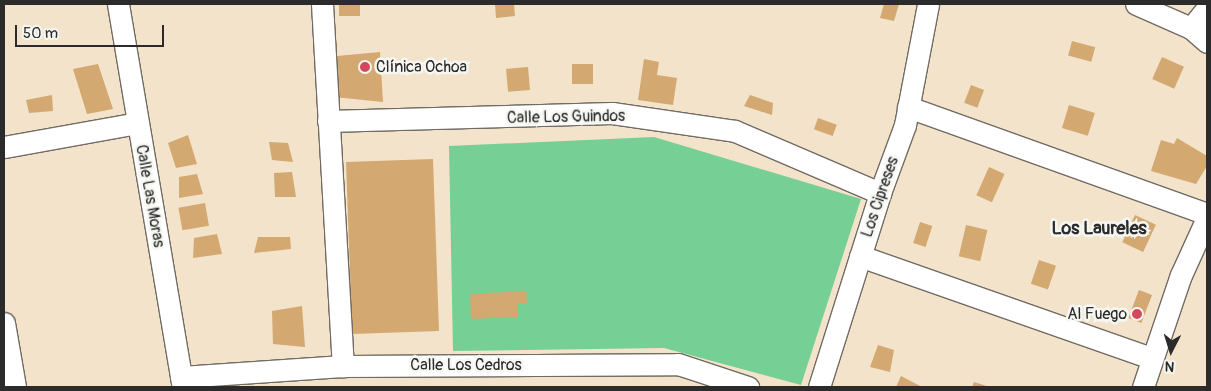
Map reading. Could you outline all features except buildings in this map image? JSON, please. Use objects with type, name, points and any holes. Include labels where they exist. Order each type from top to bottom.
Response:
[{"type":"street","name":"Calle Las Moras","points":[[118,4],[182,382]]},
{"type":"street","points":[[322,4],[343,366]]},
{"type":"street","name":"Los Cipreses","points":[[819,387],[880,192],[905,125],[928,4]]},
{"type":"street","points":[[1136,4],[1190,28],[1207,42]]},
{"type":"street","points":[[1190,28],[1207,8]]},
{"type":"street","points":[[908,107],[1207,214]]},
{"type":"street","name":"Calle Los Guindos","points":[[328,121],[612,114],[734,130],[880,192]]},
{"type":"street","points":[[4,147],[137,123]]},
{"type":"street","points":[[1143,387],[1181,276],[1207,218]]},
{"type":"street","points":[[860,256],[1152,358]]},
{"type":"street","points":[[4,323],[14,387]]},
{"type":"street","name":"Calle Los Cedros","points":[[182,382],[343,366],[678,364],[748,387]]},
{"type":"green space","points":[[654,137],[861,199],[801,385],[664,348],[453,351],[449,146]]},
{"type":"place","name":"Clínica Ochoa","points":[[365,67]]},
{"type":"place","name":"Al Fuego","points":[[1137,314]]},
{"type":"district","name":"Los Laureles","points":[[1099,229]]}]
